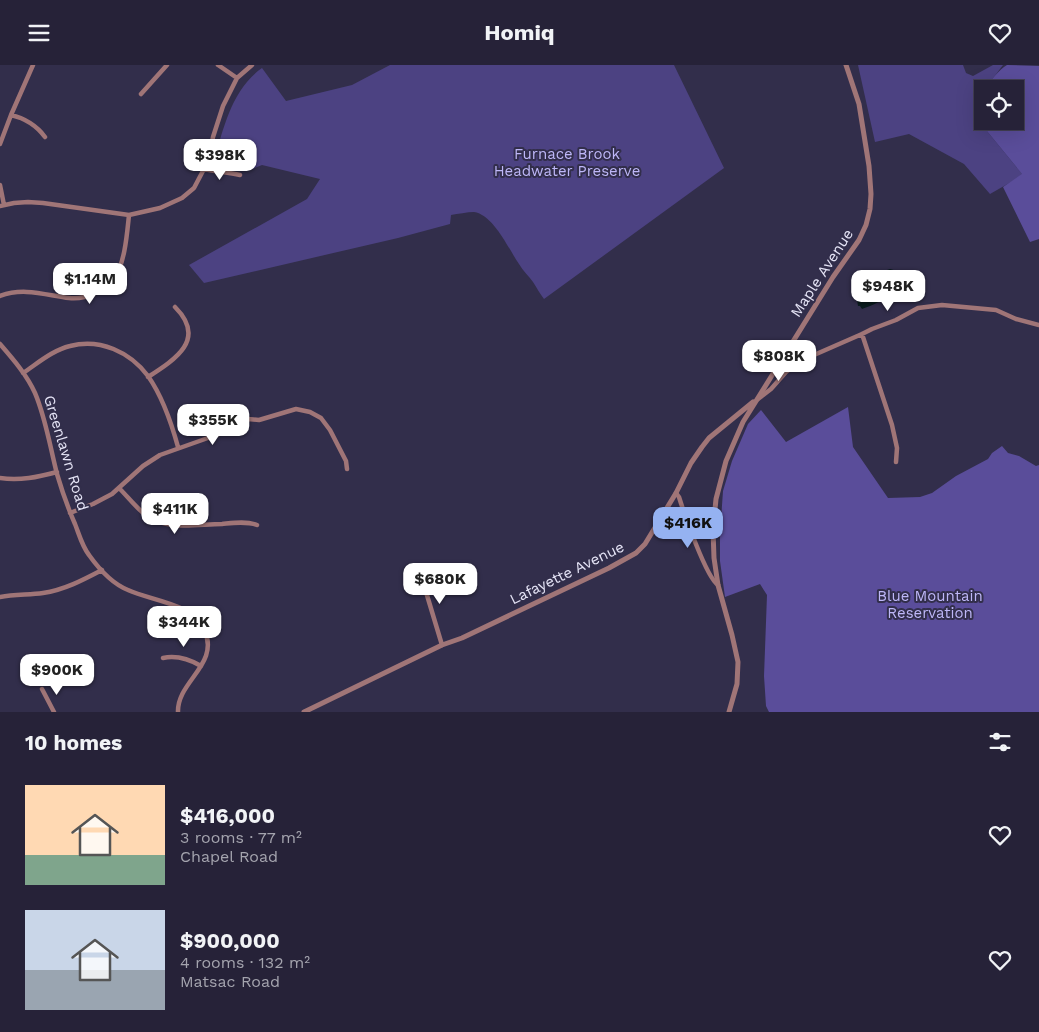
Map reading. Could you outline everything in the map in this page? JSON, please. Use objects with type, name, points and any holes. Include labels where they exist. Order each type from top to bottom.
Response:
[{"type":"street","points":[[0,144],[33,65]]},
{"type":"street","points":[[140,94],[167,65]]},
{"type":"street","points":[[218,65],[237,78]]},
{"type":"street","points":[[0,185],[2,206],[28,202],[43,203],[130,215],[160,208],[182,198],[194,188],[209,159],[213,137],[223,105],[237,78],[252,65]]},
{"type":"street","name":"Maple Avenue","points":[[729,712],[737,684],[738,662],[718,585],[714,558],[714,516],[718,490],[726,461],[743,422],[833,277],[859,240],[866,225],[871,194],[869,166],[859,104],[846,65]]},
{"type":"street","points":[[11,115],[36,128],[45,137]]},
{"type":"street","points":[[204,169],[240,175]]},
{"type":"street","points":[[0,296],[21,292],[34,292],[78,299],[93,295],[109,284],[118,272],[130,215]]},
{"type":"street","points":[[756,400],[771,389],[792,367],[918,307],[942,305],[996,310],[1016,319],[1039,325]]},
{"type":"street","points":[[148,377],[177,357],[187,344],[188,325],[175,307]]},
{"type":"street","points":[[862,334],[892,425],[897,448],[896,462]]},
{"type":"street","name":"Greenlawn Road","points":[[0,344],[23,373],[35,393],[70,513],[88,555],[120,586],[128,591],[185,610],[196,617],[205,630],[208,645],[206,655],[201,666],[182,694],[178,712]]},
{"type":"street","points":[[23,373],[53,353],[70,346],[89,344],[116,350],[134,362],[148,377],[172,426],[178,447]]},
{"type":"street","name":"Lafayette Avenue","points":[[304,712],[442,645],[462,638],[610,568],[636,553],[645,544],[676,493],[691,463],[708,438],[756,400]]},
{"type":"street","points":[[70,513],[112,494],[142,465],[160,455],[178,447],[236,428],[248,419],[259,420],[296,409],[310,412],[321,418],[338,445],[346,461],[347,469]]},
{"type":"street","points":[[0,478],[22,479],[57,472]]},
{"type":"street","points":[[120,488],[145,515],[161,523],[176,525],[240,523],[256,525]]},
{"type":"street","points":[[676,493],[705,563],[718,585]]},
{"type":"street","points":[[0,597],[59,590],[102,570]]},
{"type":"street","points":[[420,572],[442,645]]},
{"type":"street","points":[[162,658],[178,657],[201,666]]},
{"type":"street","points":[[42,689],[54,712]]},
{"type":"green space","name":"Furnace Brook Headwater Preserve","points":[[390,65],[674,65],[724,168],[544,299],[494,226],[488,219],[474,212],[451,215],[450,224],[398,238],[204,283],[189,265],[307,199],[320,179],[262,165],[250,170],[238,163],[225,166],[215,165],[214,160],[230,109],[243,87],[262,68],[286,101],[352,85]]},
{"type":"green space","points":[[858,65],[963,65],[966,73],[973,76],[993,65],[1003,65],[992,80],[974,80],[974,130],[986,130],[1023,175],[990,194],[964,164],[909,134],[875,142]]},
{"type":"green space","points":[[1007,65],[1039,66],[1039,239],[1030,242],[1003,187],[1022,174],[986,130],[1024,130],[1024,80],[992,80]]},
{"type":"green space","name":"Blue Mountain Reservation","points":[[848,407],[853,447],[888,498],[920,497],[932,493],[956,476],[988,459],[992,453],[1002,446],[1008,453],[1019,456],[1036,466],[1039,465],[1039,712],[769,712],[766,706],[764,676],[767,595],[760,584],[725,597],[720,561],[723,491],[732,461],[748,424],[761,410],[786,442]]},
{"type":"shaded area","points":[[890,269],[903,275],[899,286],[895,286],[877,303],[862,309],[858,306],[856,293],[868,288],[870,283],[877,281],[876,277]]}]
